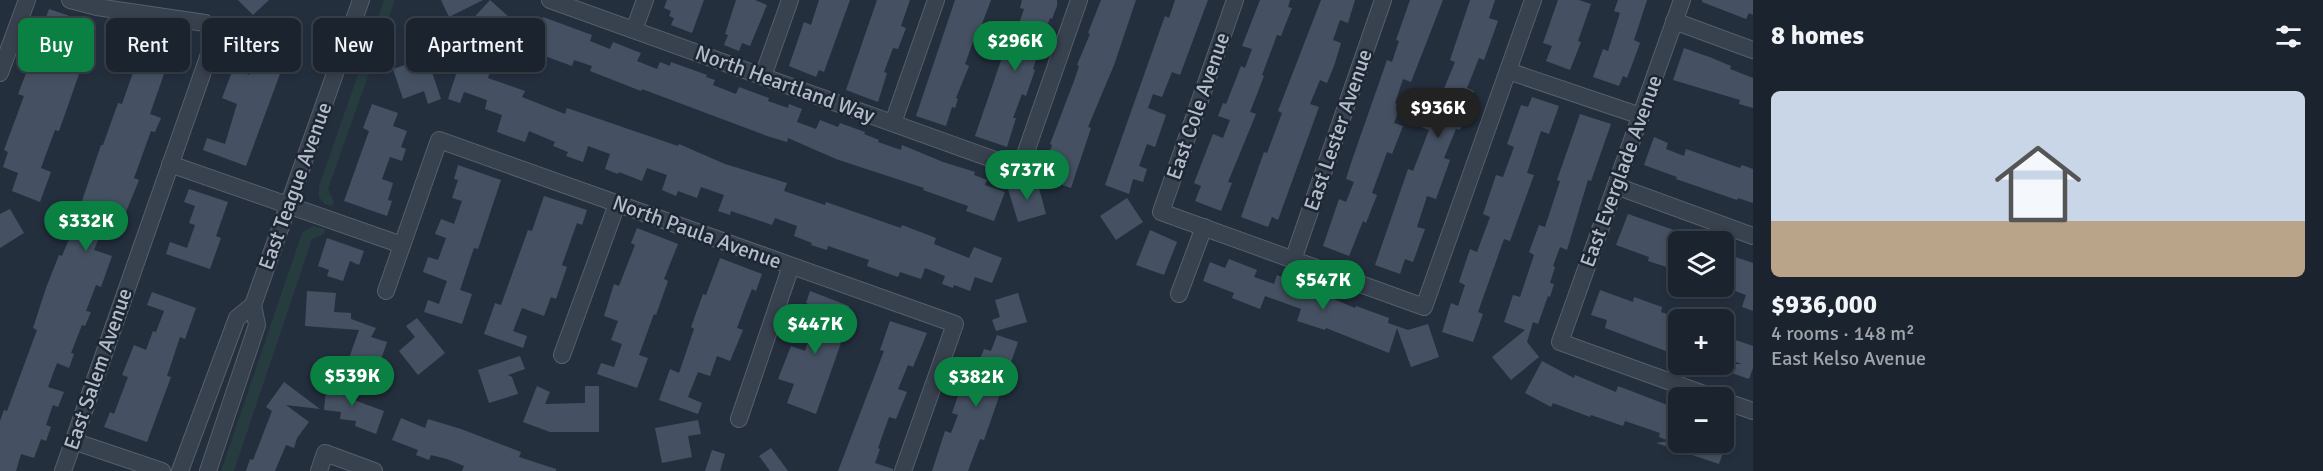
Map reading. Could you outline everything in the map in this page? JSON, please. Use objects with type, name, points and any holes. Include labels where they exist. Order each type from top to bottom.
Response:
[{"type":"street","points":[[0,73],[27,0]]},
{"type":"street","name":"East Salem Avenue","points":[[63,471],[213,43],[213,29],[205,24],[97,7],[70,0]]},
{"type":"street","name":"East Teague Avenue","points":[[208,471],[256,325],[254,305],[362,0]]},
{"type":"street","name":"North Heartland Way","points":[[550,0],[1020,169],[1079,0]]},
{"type":"street","points":[[634,30],[645,0]]},
{"type":"street","points":[[763,76],[790,0]]},
{"type":"street","points":[[893,123],[936,0]]},
{"type":"street","name":"East Cole Avenue","points":[[1204,227],[1161,212],[1235,0]]},
{"type":"street","name":"East Lester Avenue","points":[[1293,260],[1383,0]]},
{"type":"street","points":[[1179,294],[1204,227],[1424,307],[1533,0]]},
{"type":"street","name":"East Everglade Avenue","points":[[1682,0],[1560,342],[1685,387]]},
{"type":"street","points":[[1674,21],[1753,50]]},
{"type":"street","points":[[1508,71],[1641,116]]},
{"type":"street","name":"North Paula Avenue","points":[[402,245],[439,140],[955,324],[903,471]]},
{"type":"street","points":[[170,164],[402,245],[386,291]]},
{"type":"street","points":[[1616,186],[1753,236]]},
{"type":"street","points":[[562,355],[617,204]]},
{"type":"street","points":[[739,419],[791,266]]},
{"type":"street","name":"East Teague Avenue","points":[[180,471],[237,318],[254,305]]},
{"type":"street","points":[[1734,404],[1753,411]]},
{"type":"street","points":[[73,441],[162,471]]},
{"type":"street","points":[[319,471],[325,453],[374,471]]},
{"type":"green space","points":[[384,0],[395,0],[389,18],[378,18]]},
{"type":"green space","points":[[359,72],[369,72],[328,189],[334,202],[332,206],[325,204],[319,197],[319,186]]},
{"type":"green space","points":[[313,226],[325,229],[324,234],[312,239],[234,471],[221,471],[301,236]]},
{"type":"building","points":[[238,0],[269,0],[253,15]]},
{"type":"building","points":[[441,0],[483,0],[449,17]]},
{"type":"building","points":[[490,0],[510,18],[474,18]]},
{"type":"building","points":[[667,0],[704,0],[692,33],[671,25],[674,18],[669,16],[671,11],[664,8]]},
{"type":"building","points":[[736,0],[755,0],[767,5],[750,46],[742,43],[739,51],[724,45],[728,35],[725,34]]},
{"type":"building","points":[[819,0],[850,0],[824,72],[819,70],[816,77],[789,66],[804,22],[811,25]]},
{"type":"building","points":[[877,0],[910,0],[901,26],[906,28],[898,49],[893,48],[884,72],[887,73],[878,102],[846,90]]},
{"type":"building","points":[[955,0],[991,0],[965,64],[969,66],[956,98],[958,99],[955,108],[952,107],[946,126],[916,116]]},
{"type":"building","points":[[1022,0],[1057,0],[1057,6],[1052,19],[1050,18],[1026,96],[1022,94],[1013,118],[1016,118],[1007,147],[975,136],[1007,43],[1012,44],[1024,9],[1020,8]]},
{"type":"building","points":[[1101,0],[1136,0],[1114,65],[1088,127],[1091,128],[1071,188],[1038,177],[1043,164],[1045,165],[1052,145],[1050,144]]},
{"type":"building","points":[[1175,0],[1208,0],[1180,75],[1172,72],[1162,97],[1153,94],[1148,108],[1166,115],[1155,147],[1147,144],[1139,166],[1147,169],[1143,182],[1133,179],[1129,194],[1105,185],[1165,16],[1169,18]]},
{"type":"building","points":[[1260,0],[1290,0],[1288,7],[1292,8],[1281,36],[1277,35],[1262,75],[1264,76],[1250,112],[1256,114],[1228,182],[1232,183],[1221,211],[1195,201],[1201,186],[1194,183],[1213,134],[1223,138],[1230,120],[1218,116],[1223,103],[1226,104],[1241,66],[1245,68],[1252,49],[1242,46]]},
{"type":"building","points":[[1321,0],[1355,0],[1348,23],[1340,20],[1333,40],[1341,43],[1334,66],[1327,83],[1320,80],[1310,104],[1319,107],[1278,220],[1272,217],[1268,227],[1241,217],[1264,152],[1267,153],[1282,113],[1278,111]]},
{"type":"building","points":[[1410,0],[1443,0],[1411,82],[1403,79],[1395,103],[1401,105],[1394,123],[1403,126],[1392,154],[1387,152],[1372,193],[1377,195],[1366,223],[1363,221],[1349,256],[1323,246],[1339,199],[1346,202],[1354,182],[1346,179],[1387,60],[1392,62],[1399,41],[1396,40]]},
{"type":"building","points":[[1470,0],[1495,0],[1489,18],[1498,21],[1484,60],[1479,58],[1467,88],[1474,91],[1460,130],[1456,129],[1444,158],[1450,160],[1436,199],[1427,196],[1417,227],[1425,229],[1413,262],[1405,259],[1400,274],[1375,265],[1408,169],[1413,171],[1429,130],[1421,127],[1428,108],[1433,110],[1436,102],[1438,103],[1455,62],[1450,60]]},
{"type":"building","points":[[1558,0],[1579,0],[1591,4],[1578,41],[1581,42],[1570,70],[1546,61],[1552,46],[1543,43]]},
{"type":"building","points":[[1618,0],[1647,0],[1634,40],[1640,43],[1627,78],[1623,76],[1619,86],[1593,77],[1603,49],[1608,51],[1620,13],[1614,11]]},
{"type":"building","points":[[1702,0],[1753,0],[1753,15],[1749,13],[1746,19],[1702,2]]},
{"type":"building","points":[[49,9],[75,18],[46,18]]},
{"type":"building","points":[[543,17],[592,35],[590,41],[610,49],[613,42],[641,53],[637,61],[657,69],[660,62],[670,66],[671,62],[707,75],[706,77],[715,80],[713,85],[736,94],[739,87],[788,108],[789,104],[802,109],[797,122],[816,129],[820,120],[838,127],[840,123],[865,132],[864,134],[879,140],[878,142],[901,150],[902,145],[975,172],[974,175],[987,180],[985,185],[1005,192],[994,221],[966,211],[968,206],[923,190],[924,188],[836,159],[788,138],[787,142],[767,136],[642,89],[641,91],[590,71],[592,66],[574,60],[572,66],[545,56],[545,18]]},
{"type":"building","points":[[1684,48],[1731,66],[1730,69],[1753,78],[1753,108],[1739,104],[1740,100],[1673,80]]},
{"type":"building","points":[[406,65],[406,72],[432,72],[441,99],[428,104],[424,91],[403,99],[394,69]]},
{"type":"building","points":[[27,72],[80,72],[59,131],[55,130],[41,168],[51,172],[40,202],[12,191],[18,173],[3,167],[8,152],[4,150],[24,96],[18,94]]},
{"type":"building","points":[[133,72],[165,72],[150,114],[161,118],[155,132],[151,131],[134,178],[139,180],[126,212],[122,210],[114,232],[103,228],[94,250],[112,256],[101,287],[96,285],[86,311],[91,312],[85,326],[82,325],[71,353],[74,354],[69,368],[57,363],[48,387],[64,392],[58,407],[53,405],[46,425],[51,427],[46,441],[41,439],[34,458],[21,454],[16,471],[0,471],[0,421],[4,410],[7,411],[37,330],[33,328],[46,288],[59,255],[62,256],[69,239],[101,145],[103,145],[118,103],[122,104]]},
{"type":"building","points":[[232,72],[249,75],[250,72],[281,72],[246,166],[203,150],[207,138],[225,144],[237,104],[222,98]]},
{"type":"building","points":[[457,72],[490,72],[488,78],[525,91],[522,97],[565,114],[567,108],[678,146],[679,144],[725,164],[787,183],[784,191],[825,205],[826,202],[901,228],[902,225],[936,238],[934,244],[969,258],[974,247],[1002,258],[992,283],[975,277],[970,291],[954,285],[953,288],[942,284],[945,276],[925,268],[921,279],[900,272],[898,277],[867,266],[869,260],[828,246],[827,250],[811,245],[812,243],[794,236],[797,226],[775,218],[772,225],[731,211],[730,215],[718,211],[724,195],[701,187],[697,198],[678,191],[676,196],[662,190],[667,175],[647,168],[642,181],[619,172],[618,174],[605,169],[610,154],[588,146],[583,162],[566,156],[568,152],[553,146],[555,142],[529,131],[525,142],[497,132],[502,115],[485,109],[487,100],[464,92],[460,103],[448,99]]},
{"type":"building","points":[[1532,97],[1559,106],[1549,134],[1541,131],[1527,173],[1534,175],[1510,241],[1504,239],[1478,312],[1483,314],[1473,342],[1442,332],[1451,303],[1458,306],[1465,285],[1459,282],[1470,249],[1477,252],[1490,217],[1483,214],[1496,175],[1503,177],[1514,147],[1507,144],[1521,105],[1528,107]]},
{"type":"building","points":[[372,104],[398,113],[393,126],[407,131],[401,147],[406,149],[402,161],[390,157],[382,179],[393,183],[388,200],[392,201],[387,216],[344,201],[369,131],[363,128]]},
{"type":"building","points":[[1580,114],[1611,124],[1591,181],[1588,180],[1567,250],[1560,247],[1553,266],[1555,267],[1550,283],[1554,284],[1550,297],[1548,296],[1538,324],[1533,322],[1527,342],[1539,357],[1511,380],[1492,357],[1525,330],[1504,322],[1513,295],[1520,297],[1534,255],[1529,252],[1539,225],[1545,227],[1560,181],[1557,180]]},
{"type":"building","points":[[1654,137],[1668,143],[1666,149],[1684,156],[1686,149],[1740,168],[1742,165],[1753,169],[1753,203],[1738,198],[1737,200],[1676,179],[1677,177],[1644,165]]},
{"type":"building","points":[[458,165],[501,180],[478,249],[474,248],[460,290],[472,294],[462,324],[424,312],[428,300],[439,304],[447,281],[423,272],[428,257],[438,260],[446,238],[435,234],[441,219],[454,224],[462,201],[452,198],[458,180],[454,179]]},
{"type":"building","points":[[1037,181],[1046,214],[1018,222],[1008,189]]},
{"type":"building","points":[[189,189],[228,202],[216,236],[221,238],[210,269],[166,254],[170,242],[187,248],[195,225],[189,223],[195,206],[184,202]]},
{"type":"building","points":[[544,196],[587,210],[582,225],[577,223],[562,265],[567,267],[556,299],[551,297],[544,316],[522,308],[513,331],[527,336],[523,348],[484,334],[495,303],[501,305],[528,230],[532,231]]},
{"type":"building","points":[[1127,198],[1143,222],[1116,240],[1100,216]]},
{"type":"building","points":[[10,209],[24,233],[0,248],[0,214]]},
{"type":"building","points":[[1628,214],[1676,231],[1668,231],[1668,267],[1648,261],[1649,257],[1616,245]]},
{"type":"building","points":[[637,228],[678,244],[664,279],[668,281],[639,355],[648,358],[637,388],[597,374],[601,363],[614,367],[622,344],[611,340],[618,321],[604,316],[614,284],[619,286],[635,245],[631,243]]},
{"type":"building","points":[[1150,230],[1177,242],[1164,275],[1136,265]]},
{"type":"building","points":[[327,238],[364,251],[359,265],[350,261],[343,281],[327,276],[329,270],[318,266]]},
{"type":"building","points":[[1734,256],[1753,263],[1753,311],[1742,307],[1746,295],[1734,291]]},
{"type":"building","points":[[720,258],[762,274],[756,291],[752,289],[737,328],[743,330],[730,361],[717,356],[710,376],[698,372],[688,397],[702,403],[698,414],[659,400],[670,369],[679,373],[694,329],[691,327]]},
{"type":"building","points":[[1229,259],[1257,270],[1254,277],[1274,284],[1277,275],[1355,308],[1356,306],[1389,318],[1388,323],[1408,330],[1428,324],[1439,357],[1411,367],[1397,328],[1389,353],[1326,328],[1325,330],[1297,321],[1301,309],[1265,296],[1260,309],[1232,298],[1234,293],[1203,281],[1210,262],[1225,268]]},
{"type":"building","points":[[1600,290],[1633,302],[1634,297],[1662,307],[1661,312],[1668,314],[1668,352],[1605,328],[1607,320],[1591,315]]},
{"type":"building","points":[[307,291],[336,293],[334,312],[351,313],[351,319],[376,328],[371,337],[387,342],[378,368],[349,358],[359,330],[305,326]]},
{"type":"building","points":[[810,291],[849,306],[836,341],[841,343],[816,414],[787,403],[794,384],[778,379],[791,346],[805,351],[818,308],[806,303]]},
{"type":"building","points":[[152,292],[196,308],[185,339],[180,337],[167,376],[171,377],[147,442],[104,427],[110,412],[114,414],[128,377],[122,375],[134,345],[146,350],[164,311],[147,305]]},
{"type":"building","points":[[1018,293],[1027,322],[996,331],[992,320],[1000,317],[995,300]]},
{"type":"building","points":[[417,318],[445,353],[418,375],[399,351],[415,337],[406,326]]},
{"type":"building","points":[[890,321],[927,333],[913,367],[908,365],[898,389],[907,392],[896,419],[889,417],[878,448],[880,449],[875,463],[893,469],[893,471],[838,471],[884,351],[880,350]]},
{"type":"building","points":[[997,335],[1018,342],[984,440],[980,439],[968,471],[932,471],[945,431],[951,433],[958,415],[952,413],[963,381],[970,384],[984,349],[991,351]]},
{"type":"building","points":[[1734,339],[1753,346],[1753,368],[1749,379],[1734,374],[1734,364],[1742,364],[1734,361]]},
{"type":"building","points":[[520,356],[525,369],[508,375],[512,377],[518,394],[489,403],[478,370]]},
{"type":"building","points":[[1542,361],[1574,378],[1575,375],[1616,392],[1618,386],[1668,405],[1668,441],[1659,437],[1660,433],[1625,421],[1623,426],[1553,403],[1551,407],[1525,393]]},
{"type":"building","points":[[327,381],[340,383],[340,386],[356,388],[354,400],[384,411],[376,434],[355,426],[356,421],[340,419],[341,412],[324,410]]},
{"type":"building","points":[[284,382],[320,409],[286,405],[309,422],[297,438],[294,448],[286,445],[275,471],[246,471],[250,459],[253,460],[272,411],[266,407]]},
{"type":"building","points":[[537,386],[550,392],[545,404],[585,403],[585,386],[599,386],[599,432],[550,432],[523,422]]},
{"type":"building","points":[[401,418],[425,428],[428,419],[461,429],[521,452],[519,457],[556,469],[556,471],[462,471],[464,466],[447,459],[431,455],[429,460],[416,455],[418,450],[392,440]]},
{"type":"building","points":[[698,420],[701,434],[688,436],[692,457],[662,463],[655,428]]},
{"type":"building","points":[[1668,441],[1668,447],[1656,443]]},
{"type":"building","points":[[771,448],[788,471],[770,471],[759,456]]},
{"type":"building","points":[[712,450],[725,454],[720,471],[705,471]]},
{"type":"building","points":[[1686,453],[1723,453],[1719,464]]}]
